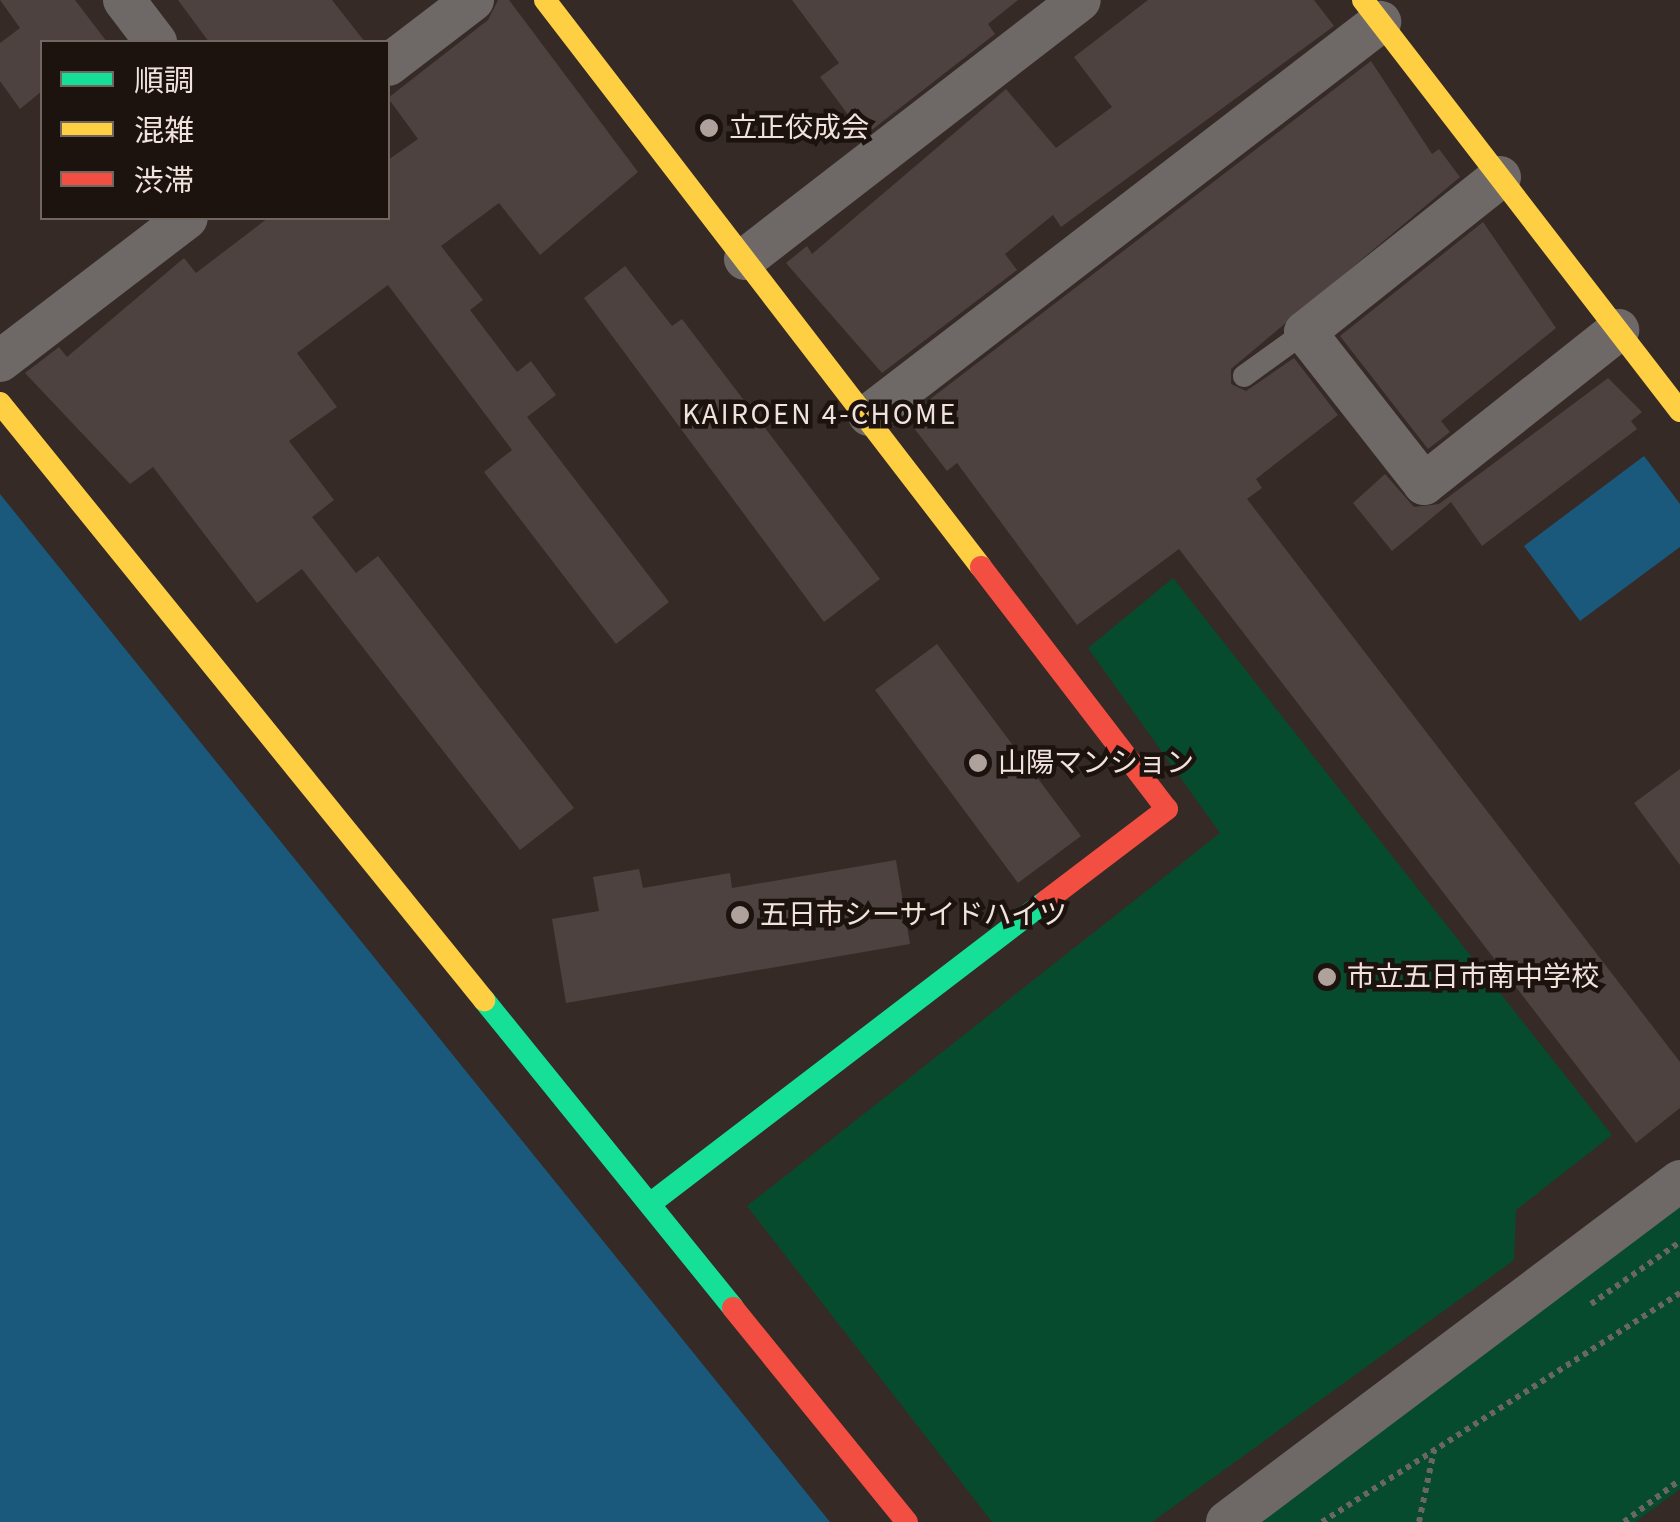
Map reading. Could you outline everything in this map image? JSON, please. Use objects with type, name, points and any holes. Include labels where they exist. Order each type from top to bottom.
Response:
[{"type":"street","points":[[124,0],[154,40]]},
{"type":"street","points":[[390,63],[473,0]]},
{"type":"street","points":[[545,0],[744,260],[869,415],[1167,809],[652,1203]]},
{"type":"street","points":[[744,260],[1080,0]]},
{"type":"street","points":[[869,415],[1371,11],[1680,412]]},
{"type":"street","points":[[1500,178],[1305,332],[1424,484],[1618,330]]},
{"type":"street","points":[[0,361],[184,220]]},
{"type":"street","points":[[0,403],[907,1522]]},
{"type":"street","points":[[1228,1522],[1680,1180]]},
{"type":"lane","points":[[1244,376],[1305,332]]},
{"type":"path","points":[[1322,1522],[1434,1450],[1583,1363],[1680,1293]]},
{"type":"path","points":[[1418,1522],[1434,1450]]},
{"type":"path","points":[[1624,1522],[1680,1480]]},
{"type":"green space","points":[[1173,578],[1612,1135],[1516,1210],[1514,1260],[1152,1522],[992,1522],[747,1206],[1220,833],[1088,648]]},
{"type":"green space","points":[[1680,1204],[1680,1489],[1635,1522],[1256,1522]]},
{"type":"water","points":[[1644,456],[1680,504],[1680,547],[1580,621],[1524,546]]},
{"type":"water","points":[[0,494],[830,1522],[0,1522]]},
{"type":"building","points":[[0,0],[75,0],[105,40],[40,40],[40,93],[20,109],[0,81],[0,43],[20,28]]},
{"type":"building","points":[[178,0],[332,0],[363,40],[208,40]]},
{"type":"building","points":[[498,0],[509,0],[638,172],[540,255],[499,203],[441,246],[483,300],[470,310],[517,372],[531,361],[556,395],[527,417],[669,602],[616,644],[484,472],[512,450],[388,285],[297,353],[337,407],[289,441],[334,500],[312,517],[356,573],[378,556],[574,808],[520,850],[302,569],[257,603],[153,467],[130,484],[25,373],[59,347],[67,357],[184,258],[196,273],[265,220],[390,220],[390,159],[418,139],[390,96],[488,20]]},
{"type":"building","points":[[792,0],[1018,0],[988,24],[995,34],[864,136],[820,77],[839,63]]},
{"type":"building","points":[[1148,0],[1314,0],[1334,26],[1061,227],[1053,215],[1005,254],[1017,270],[882,373],[786,263],[807,246],[812,254],[1006,89],[1056,148],[1112,107],[1074,57]]},
{"type":"building","points":[[1371,61],[1432,154],[1439,149],[1460,177],[1231,369],[1231,384],[1246,391],[1294,358],[1338,415],[1256,479],[1262,488],[1247,499],[1680,1062],[1680,1108],[1636,1143],[1179,549],[1077,625],[957,463],[947,471],[914,428],[912,413]]},
{"type":"building","points":[[1483,222],[1556,328],[1441,421],[1450,432],[1428,449],[1340,336]]},
{"type":"building","points":[[625,266],[672,326],[682,319],[880,579],[824,622],[584,298]]},
{"type":"building","points":[[1608,378],[1642,412],[1631,421],[1637,429],[1482,546],[1451,502],[1392,551],[1353,503],[1385,474],[1414,507],[1439,504]]},
{"type":"building","name":"山陽マンション","points":[[937,644],[1081,836],[1018,883],[875,690]]},
{"type":"building","points":[[1680,769],[1680,865],[1634,803]]},
{"type":"building","name":"五日市シーサイドハイツ","points":[[896,860],[910,944],[566,1003],[552,919],[599,911],[593,877],[639,869],[643,888],[730,873],[732,888]]},
{"type":"traffic: fast","points":[[651,1203],[1046,901]]},
{"type":"traffic: fast","points":[[484,1000],[733,1308]]},
{"type":"traffic: slow","points":[[545,0],[981,567]]},
{"type":"traffic: slow","points":[[1363,0],[1680,411]]},
{"type":"traffic: slow","points":[[0,403],[484,1000]]},
{"type":"traffic: jam","points":[[981,567],[1167,809],[1046,901]]},
{"type":"traffic: jam","points":[[733,1308],[907,1522]]},
{"type":"place","name":"立正佼成会","points":[[709,128]]},
{"type":"place","name":"山陽マンション","points":[[978,763]]},
{"type":"place","name":"五日市シーサイドハイツ","points":[[740,915]]},
{"type":"place","name":"市立五日市南中学校","points":[[1327,977]]},
{"type":"district","name":"KAIROEN 4-CHOME","points":[[820,415]]}]
